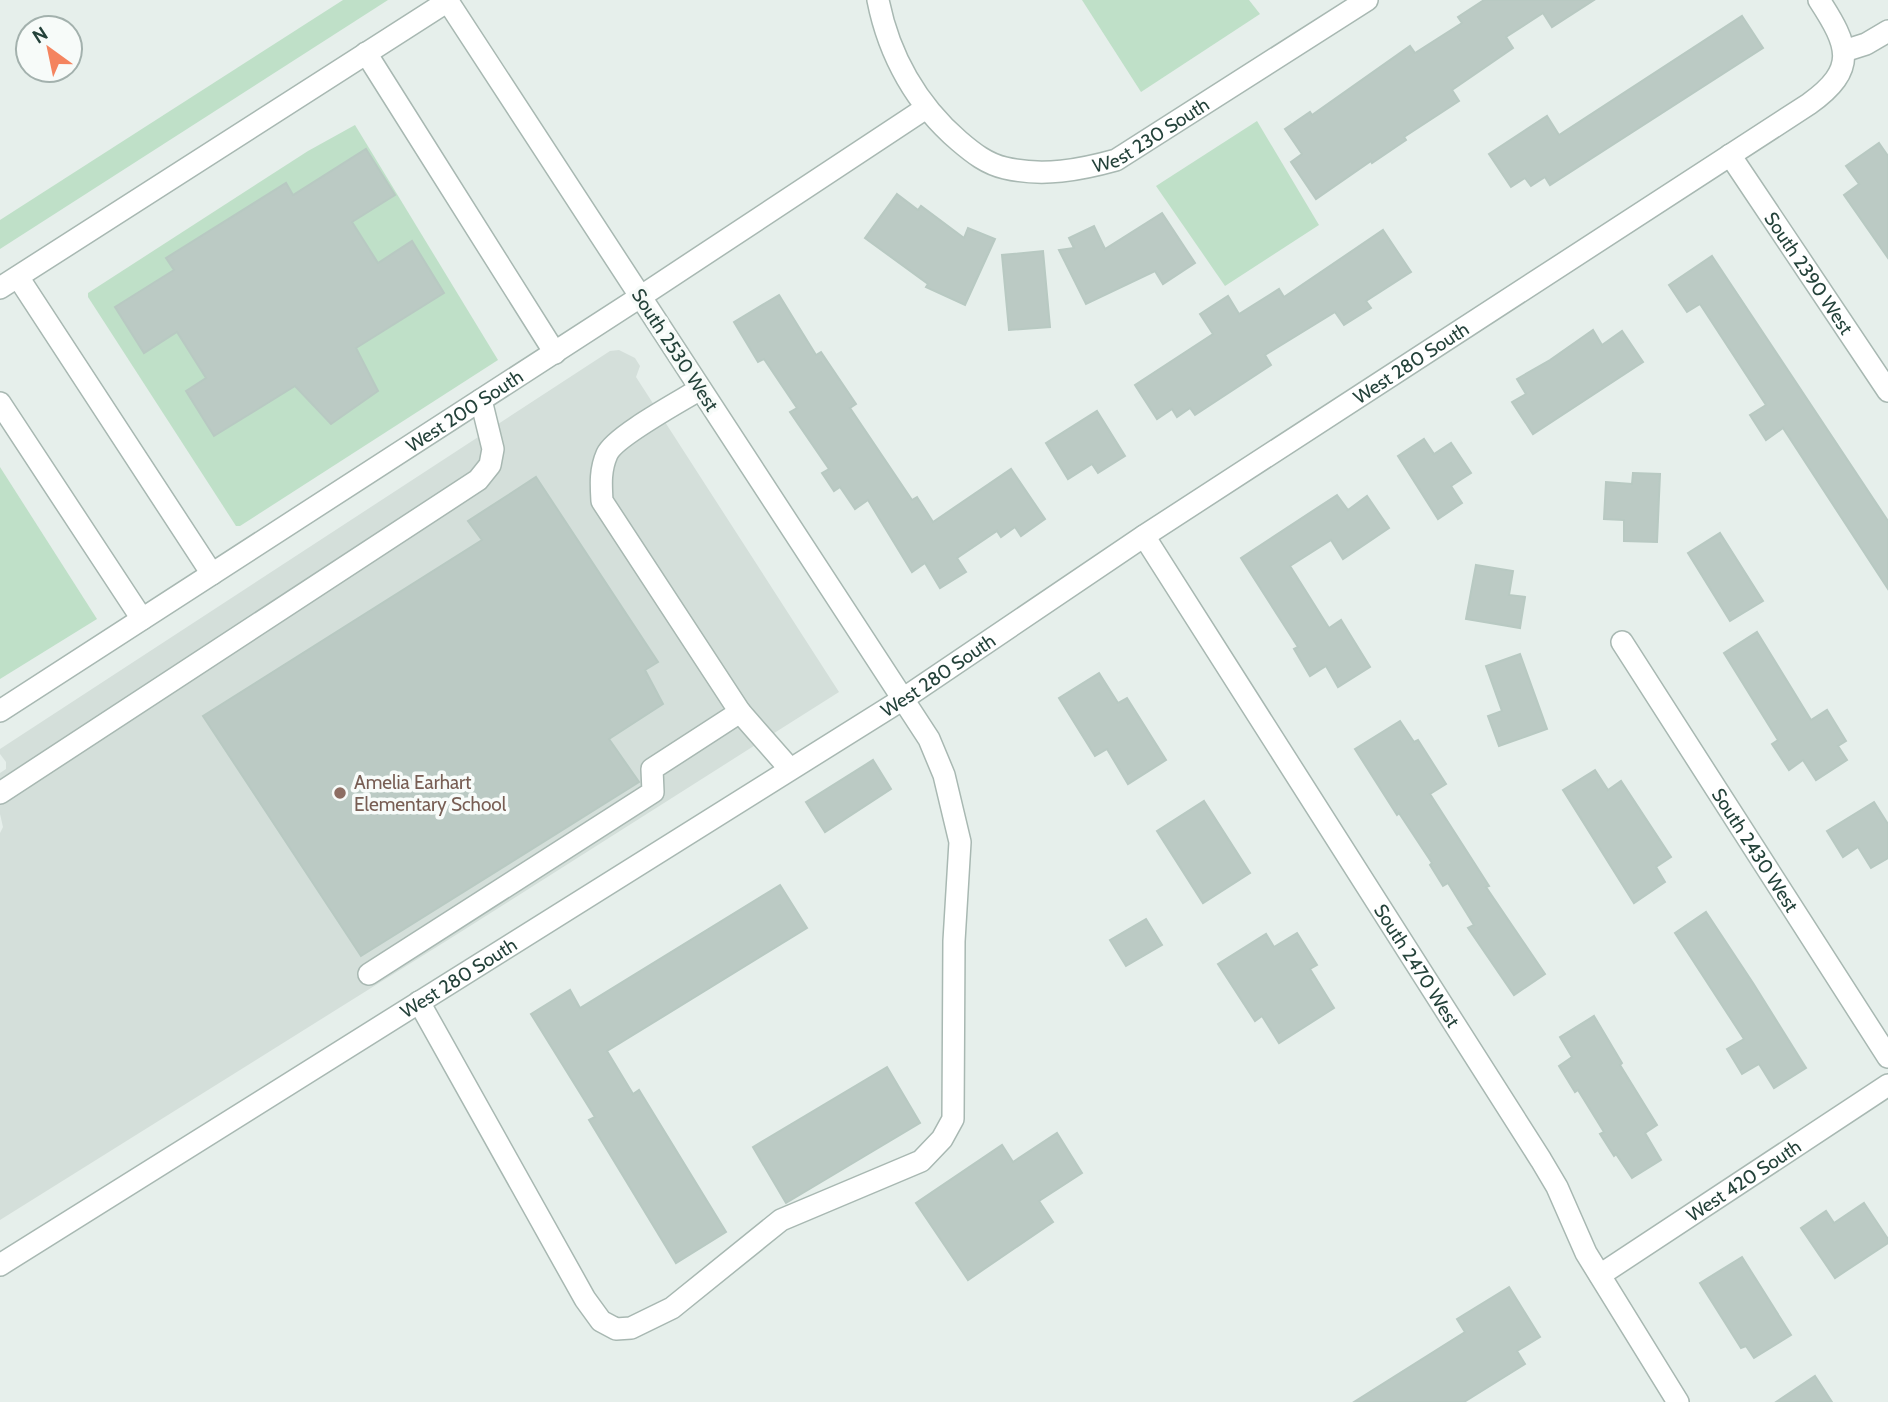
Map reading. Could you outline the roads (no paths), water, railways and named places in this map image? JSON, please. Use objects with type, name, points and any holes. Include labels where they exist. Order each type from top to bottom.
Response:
[{"type":"street","points":[[212,574],[9,283],[447,0]]},
{"type":"street","name":"South 2530 West","points":[[419,1002],[585,1299],[601,1321],[616,1329],[631,1328],[672,1308],[781,1220],[921,1161],[942,1139],[953,1119],[954,941],[960,842],[944,775],[929,739],[447,0]]},
{"type":"street","name":"West 230 South","points":[[878,0],[889,41],[904,75],[926,108],[943,127],[986,162],[1005,168],[1055,173],[1116,160],[1367,0]]},
{"type":"street","points":[[1819,0],[1838,29],[1844,51],[1866,44],[1888,31]]},
{"type":"street","name":"West 280 South","points":[[0,1265],[903,699],[1144,536],[1730,155],[1825,92],[1835,81],[1844,62],[1844,51]]},
{"type":"street","points":[[366,53],[555,353]]},
{"type":"street","name":"West 200 South","points":[[0,711],[555,353],[926,108]]},
{"type":"street","name":"South 2390 West","points":[[1730,155],[1888,391]]},
{"type":"street","points":[[701,389],[622,438],[608,451],[600,476],[602,501],[740,712],[790,769]]},
{"type":"street","points":[[0,793],[478,480],[491,465],[493,449],[481,400]]},
{"type":"street","points":[[0,403],[142,619]]},
{"type":"street","name":"South 2470 West","points":[[1144,536],[1541,1160],[1600,1275],[1676,1402]]},
{"type":"street","name":"South 2430 West","points":[[1622,642],[1888,1057]]},
{"type":"street","points":[[369,974],[653,792],[652,769],[740,712]]},
{"type":"street","name":"West 420 South","points":[[1600,1275],[1888,1085]]},
{"type":"place","name":"Amelia Earhart Elementary School","points":[[340,793]]}]
